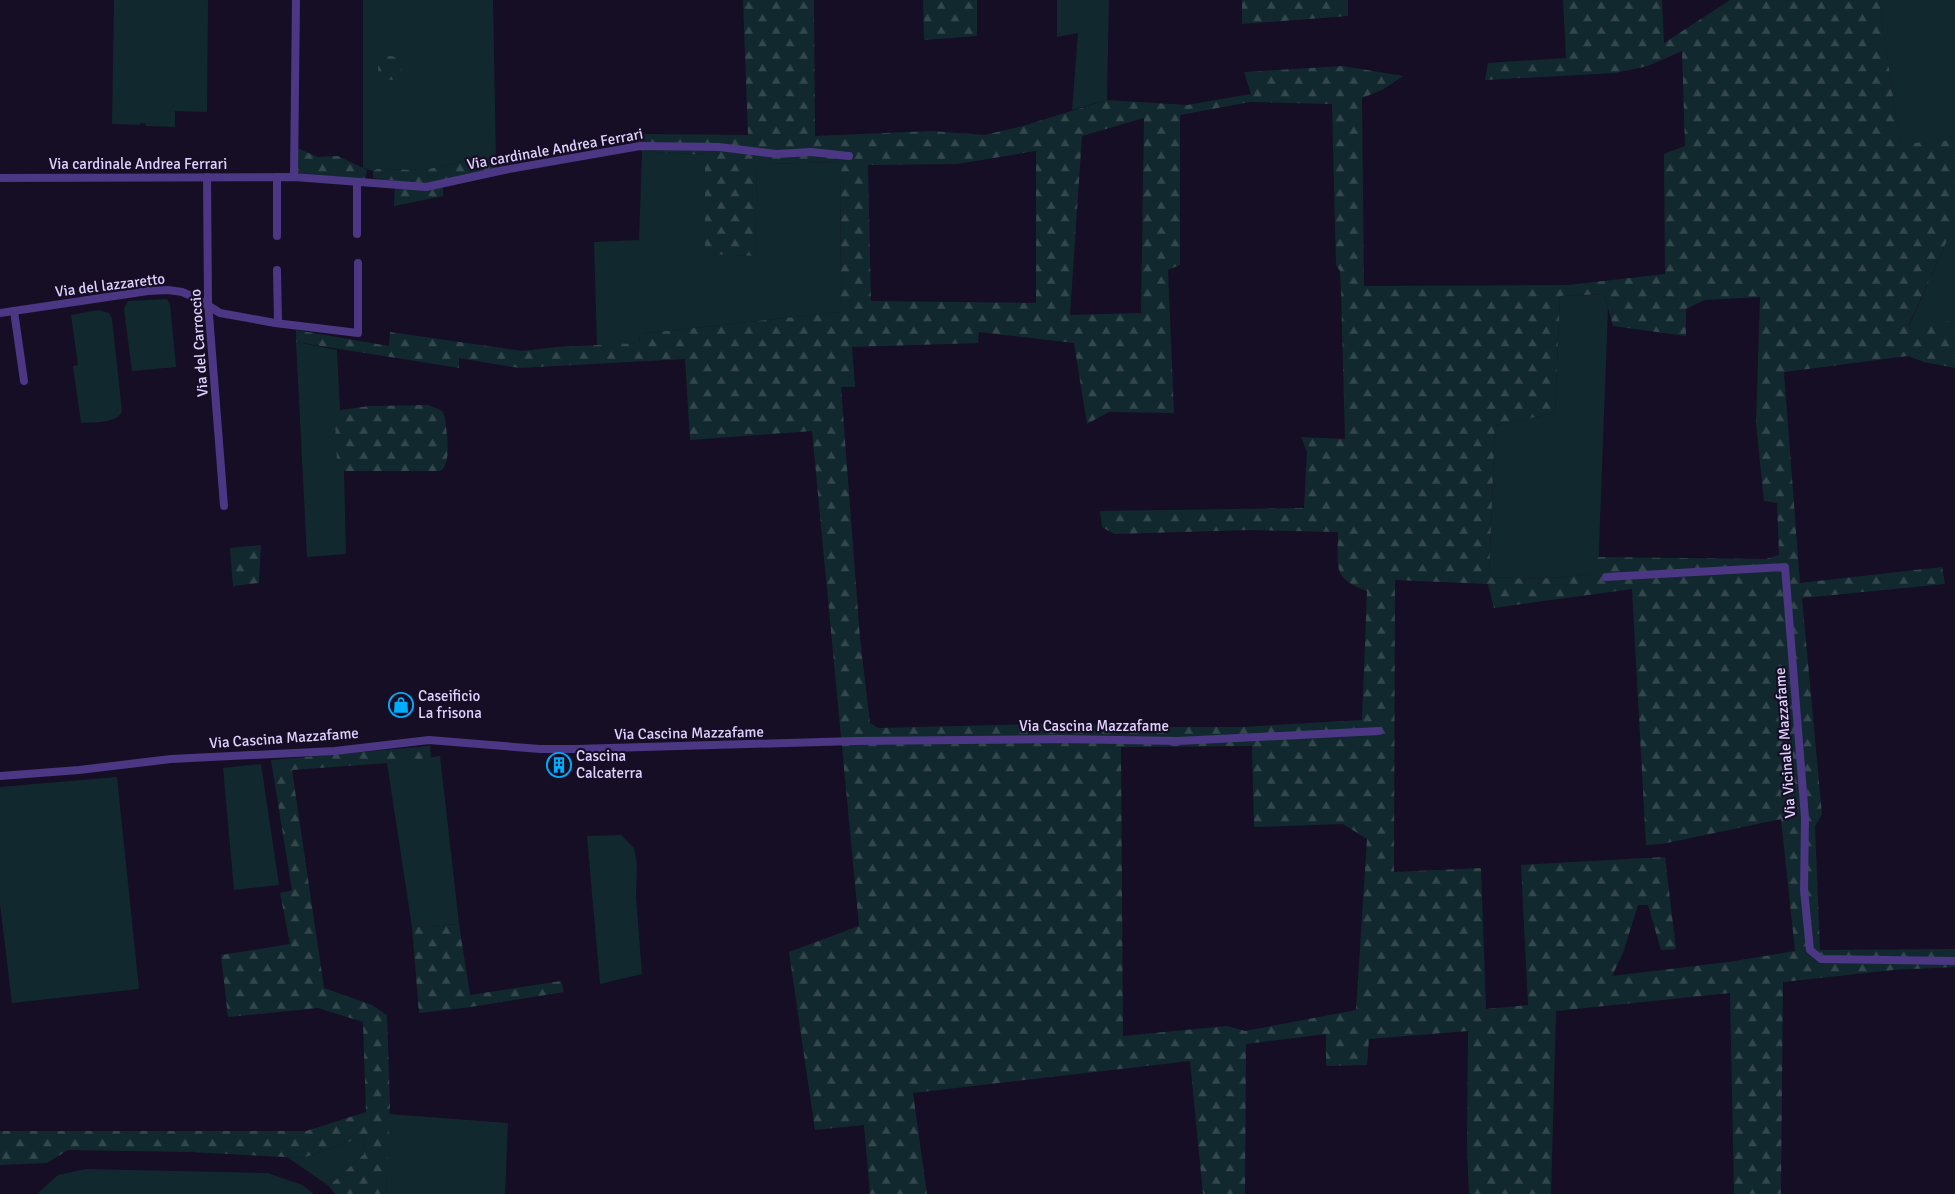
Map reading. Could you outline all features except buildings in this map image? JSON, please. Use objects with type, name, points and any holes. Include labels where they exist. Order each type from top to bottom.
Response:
[{"type":"street","points":[[294,177],[296,0]]},
{"type":"street","name":"Via cardinale Andrea Ferrari","points":[[0,178],[294,177],[431,186],[504,170],[645,146],[731,147],[777,154],[811,152],[849,156]]},
{"type":"street","name":"Via del Carroccio","points":[[207,177],[208,306],[224,506]]},
{"type":"street","points":[[276,236],[277,177]]},
{"type":"street","points":[[357,182],[357,234]]},
{"type":"street","name":"Via del lazzaretto","points":[[0,313],[158,290],[182,292],[193,296],[220,313],[278,323],[358,333],[358,263]]},
{"type":"street","points":[[277,270],[278,323]]},
{"type":"street","points":[[14,311],[24,381]]},
{"type":"street","name":"Via Vicinale Mazzafame","points":[[1606,577],[1785,567],[1805,818],[1804,890],[1810,950],[1821,959],[1955,961]]},
{"type":"street","name":"Via Cascina Mazzafame","points":[[0,776],[79,770],[171,759],[335,751],[429,740],[540,749],[576,749],[1060,738],[1178,740],[1380,731]]},
{"type":"green space","points":[[114,0],[208,0],[207,112],[175,111],[175,127],[146,126],[146,124],[140,123],[140,125],[112,124]]},
{"type":"green space","points":[[363,0],[493,0],[496,159],[488,156],[424,170],[377,169],[373,171],[363,168]]},
{"type":"green space","points":[[743,0],[814,0],[815,136],[932,131],[984,135],[1023,126],[1107,100],[1187,105],[1251,94],[1244,72],[1343,66],[1403,76],[1382,90],[1362,98],[1364,286],[1568,285],[1665,274],[1664,154],[1685,146],[1682,51],[1648,66],[1615,73],[1485,80],[1488,63],[1566,58],[1563,0],[1662,0],[1664,43],[1730,0],[1879,0],[1900,144],[1955,140],[1955,223],[1908,327],[1955,320],[1955,368],[1924,362],[1908,356],[1784,372],[1800,583],[1942,567],[1945,584],[1802,598],[1822,814],[1815,826],[1820,950],[1955,949],[1955,967],[1893,970],[1783,982],[1781,1194],[1734,1194],[1730,993],[1556,1011],[1551,1194],[1469,1194],[1467,1146],[1468,1031],[1369,1039],[1367,1065],[1326,1066],[1326,1034],[1246,1044],[1245,1194],[1203,1194],[1190,1061],[913,1093],[927,1194],[870,1194],[864,1125],[815,1130],[789,952],[859,926],[812,431],[690,440],[685,359],[519,368],[459,358],[459,368],[296,342],[296,330],[389,346],[390,332],[522,351],[556,347],[639,343],[640,334],[840,312],[841,162],[757,164],[755,256],[705,254],[705,155],[642,151],[635,134],[748,135]],"holes":[[[1250,102],[1332,104],[1336,265],[1340,271],[1345,439],[1301,437],[1307,452],[1304,508],[1100,511],[1102,527],[1114,534],[1250,530],[1338,532],[1338,562],[1342,576],[1355,586],[1367,591],[1362,720],[1242,727],[1120,727],[1078,723],[878,728],[870,723],[860,638],[841,387],[855,387],[852,347],[978,343],[979,332],[1074,343],[1087,424],[1109,412],[1174,413],[1168,270],[1180,265],[1180,115]],[[1144,118],[1141,313],[1070,315],[1082,136]],[[1036,151],[1036,303],[871,301],[868,165],[957,164]],[[1604,294],[1613,326],[1686,336],[1686,309],[1705,300],[1760,297],[1756,423],[1764,501],[1777,503],[1779,555],[1766,559],[1598,557],[1597,574],[1537,579],[1489,577],[1495,425],[1555,413],[1560,296]],[[1395,580],[1488,584],[1494,608],[1632,589],[1646,845],[1662,844],[1781,819],[1795,951],[1728,962],[1612,976],[1623,953],[1638,905],[1648,905],[1661,950],[1676,949],[1665,857],[1521,865],[1528,1005],[1486,1009],[1481,868],[1394,872]],[[1252,746],[1254,827],[1343,824],[1367,839],[1356,1010],[1245,1031],[1227,1026],[1123,1036],[1121,747]]]},
{"type":"green space","points":[[923,0],[977,0],[977,36],[924,40]]},
{"type":"green space","points":[[1057,0],[1109,0],[1107,100],[1072,110],[1078,33],[1057,37]]},
{"type":"green space","points":[[1242,0],[1348,0],[1348,16],[1242,24]]},
{"type":"green space","points":[[1879,0],[1955,0],[1955,140],[1900,145]]},
{"type":"green space","points":[[390,56],[398,60],[402,68],[398,76],[390,80],[382,76],[378,68],[382,60]]},
{"type":"green space","points":[[297,148],[318,157],[338,156],[367,170],[365,179],[299,173]]},
{"type":"green space","points":[[642,151],[705,155],[706,254],[755,256],[757,164],[841,162],[840,312],[640,334],[639,343],[597,346],[594,242],[639,240]]},
{"type":"green space","points":[[488,156],[496,159],[496,169],[443,181],[443,196],[394,206],[395,181],[373,178],[373,171],[377,169],[424,170]]},
{"type":"green space","points":[[1955,223],[1955,320],[1908,328]]},
{"type":"green space","points":[[1604,294],[1608,309],[1598,574],[1537,579],[1489,577],[1495,425],[1555,413],[1560,296]]},
{"type":"green space","points":[[167,299],[170,304],[176,367],[132,371],[124,309],[128,301]]},
{"type":"green space","points":[[98,310],[109,313],[112,319],[122,411],[110,420],[81,423],[73,366],[78,365],[71,315]]},
{"type":"green space","points":[[296,342],[337,350],[340,410],[336,415],[339,469],[344,471],[346,554],[307,557]]},
{"type":"green space","points":[[429,405],[442,411],[445,417],[448,454],[444,467],[440,471],[344,471],[339,469],[335,421],[336,414],[340,410],[370,406]]},
{"type":"green space","points":[[261,545],[259,583],[233,586],[230,548]]},
{"type":"green space","points":[[430,746],[431,758],[292,770],[324,988],[372,1005],[387,1015],[390,1104],[386,1194],[335,1194],[329,1186],[364,1154],[365,1136],[303,1158],[191,1152],[68,1150],[47,1163],[0,1165],[0,1131],[306,1131],[366,1112],[363,1022],[318,1008],[228,1017],[221,955],[290,944],[280,893],[292,890],[271,760]]},
{"type":"green space","points":[[440,756],[459,924],[412,927],[387,763]]},
{"type":"green space","points":[[261,764],[279,885],[234,890],[223,768]]},
{"type":"green space","points":[[117,777],[139,989],[12,1003],[0,904],[0,787]]},
{"type":"green space","points":[[621,835],[634,848],[637,864],[636,897],[642,974],[600,984],[587,836]]},
{"type":"green space","points":[[459,924],[470,995],[561,981],[564,992],[464,1008],[419,1013],[412,927]]},
{"type":"green space","points":[[388,1114],[508,1123],[505,1194],[386,1194]]},
{"type":"green space","points":[[365,1136],[364,1154],[329,1186],[287,1157],[303,1158]]},
{"type":"green space","points":[[86,1169],[268,1173],[302,1185],[314,1194],[37,1194],[58,1175]]},
{"type":"place","name":"Caseificio La frisona","points":[[401,705]]},
{"type":"place","name":"Cascina Calcaterra","points":[[559,765]]}]
